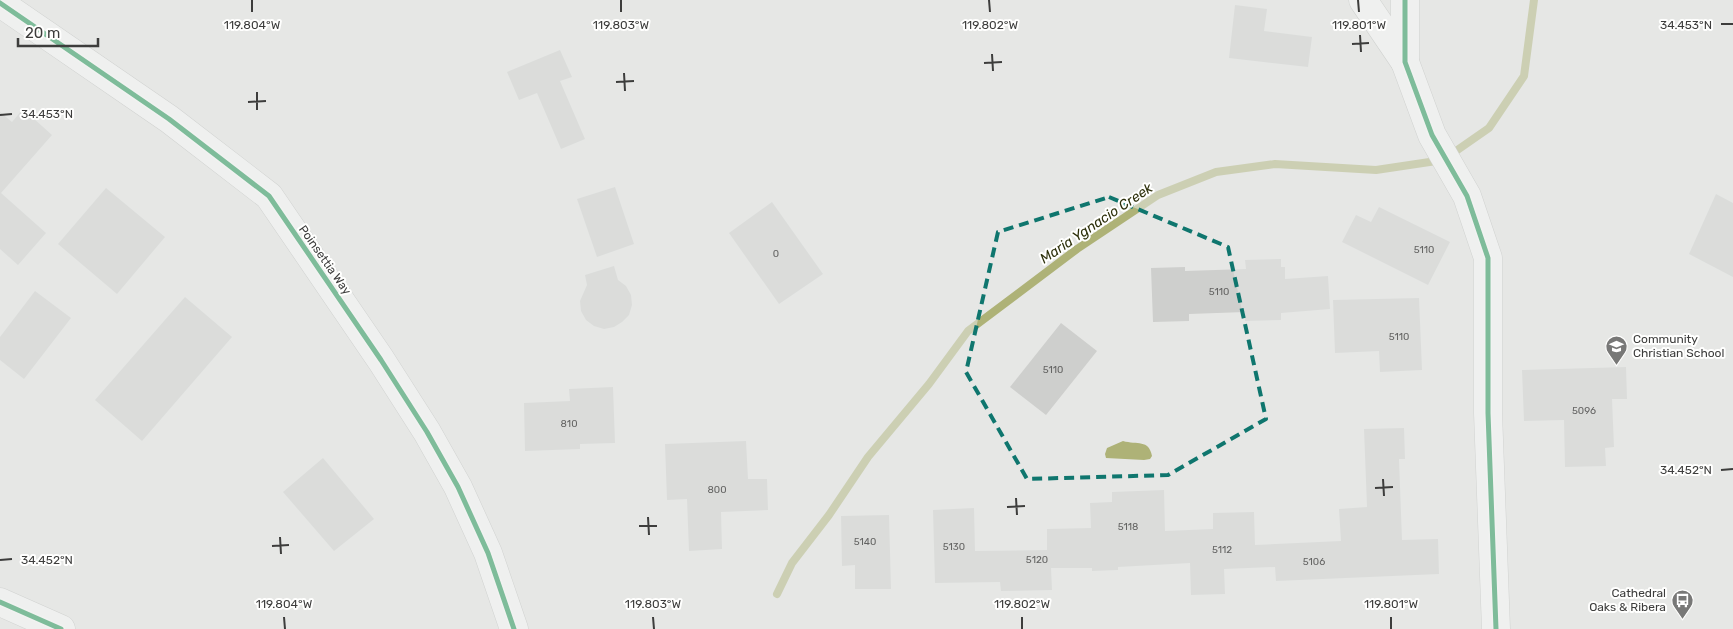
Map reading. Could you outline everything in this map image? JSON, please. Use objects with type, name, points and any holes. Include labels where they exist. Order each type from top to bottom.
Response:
[{"type":"street","points":[[1363,0],[1405,62],[1432,135],[1467,196],[1488,258],[1488,413],[1496,629]]},
{"type":"street","points":[[1405,0],[1405,62]]},
{"type":"street","name":"Poinsettia Way","points":[[0,3],[169,119],[269,196],[381,360],[440,455],[458,487],[488,553],[514,629]]},
{"type":"street","points":[[0,602],[62,629]]},
{"type":"highlighted area","points":[[1109,197],[1228,247],[1266,419],[1168,475],[1027,479],[966,372],[998,232]]},
{"type":"shaded area","points":[[1123,441],[1145,445],[1152,456],[1150,459],[1144,460],[1106,458],[1107,448]]},
{"type":"building","points":[[1235,5],[1267,9],[1264,31],[1312,37],[1308,67],[1229,58]]},
{"type":"building","points":[[560,50],[572,77],[560,81],[585,139],[561,149],[537,93],[519,100],[507,72]]},
{"type":"building","points":[[23,109],[52,135],[1,193],[46,233],[18,265],[0,249],[0,112],[12,122]]},
{"type":"building","points":[[615,187],[634,244],[597,257],[577,199]]},
{"type":"building","points":[[106,188],[165,237],[117,294],[58,244]]},
{"type":"building","points":[[1716,194],[1733,203],[1733,277],[1689,254]]},
{"type":"building","points":[[772,202],[823,274],[779,304],[729,233]]},
{"type":"building","points":[[1379,207],[1450,242],[1428,285],[1342,242],[1356,215],[1371,222]]},
{"type":"building","points":[[1281,259],[1281,267],[1285,267],[1285,279],[1328,276],[1330,309],[1281,313],[1281,320],[1245,321],[1245,312],[1189,314],[1189,321],[1153,322],[1151,268],[1185,267],[1185,271],[1246,269],[1245,260]]},
{"type":"building","points":[[614,266],[618,280],[626,286],[631,295],[632,305],[629,315],[622,322],[614,327],[604,329],[594,326],[586,320],[581,311],[580,301],[587,285],[585,275]]},
{"type":"building","points":[[35,291],[71,318],[24,379],[0,360],[0,337]]},
{"type":"building","points":[[185,297],[232,337],[142,441],[95,400]]},
{"type":"building","points":[[1419,298],[1422,370],[1380,372],[1379,351],[1335,353],[1333,300]]},
{"type":"building","points":[[1061,323],[1097,351],[1046,415],[1010,387]]},
{"type":"building","points":[[1626,367],[1627,399],[1612,399],[1614,447],[1605,448],[1606,466],[1565,467],[1564,420],[1524,421],[1522,370]]},
{"type":"building","points":[[613,387],[615,443],[580,444],[580,449],[525,451],[524,403],[570,401],[569,389]]},
{"type":"building","points":[[1404,428],[1405,459],[1399,459],[1402,540],[1438,539],[1439,574],[1276,581],[1275,567],[1224,569],[1225,594],[1191,595],[1190,563],[1118,567],[1118,570],[1092,571],[1092,568],[1051,568],[1052,590],[1001,591],[1000,582],[935,583],[933,510],[974,508],[975,551],[1047,550],[1047,529],[1091,528],[1090,503],[1112,502],[1112,492],[1164,490],[1165,531],[1213,529],[1213,513],[1254,512],[1255,545],[1341,541],[1339,509],[1367,507],[1364,429]]},
{"type":"building","points":[[746,441],[748,479],[767,479],[768,510],[721,512],[722,549],[689,551],[687,499],[667,500],[665,444]]},
{"type":"building","points":[[323,458],[374,519],[334,551],[283,492]]},
{"type":"building","points":[[889,515],[891,589],[855,589],[855,565],[842,566],[841,516]]},
{"type":"waterway","name":"Maria Ygnacio Creek","points":[[777,594],[792,563],[829,515],[868,457],[929,384],[968,331],[1077,249],[1158,195],[1216,172],[1275,164],[1376,170],[1443,160],[1489,128],[1524,76],[1534,0]]},
{"type":"cycle path","points":[[1405,0],[1405,62],[1432,135],[1467,196],[1488,258],[1488,413],[1496,629]]},
{"type":"cycle path","points":[[0,3],[169,119],[269,196],[381,360],[427,432],[458,487],[488,553],[514,629]]},
{"type":"cycle path","points":[[0,602],[61,629]]},
{"type":"place","name":"Community Christian School","points":[[1617,365]]},
{"type":"place","name":"Cathedral Oaks & Ribera","points":[[1682,619]]}]
